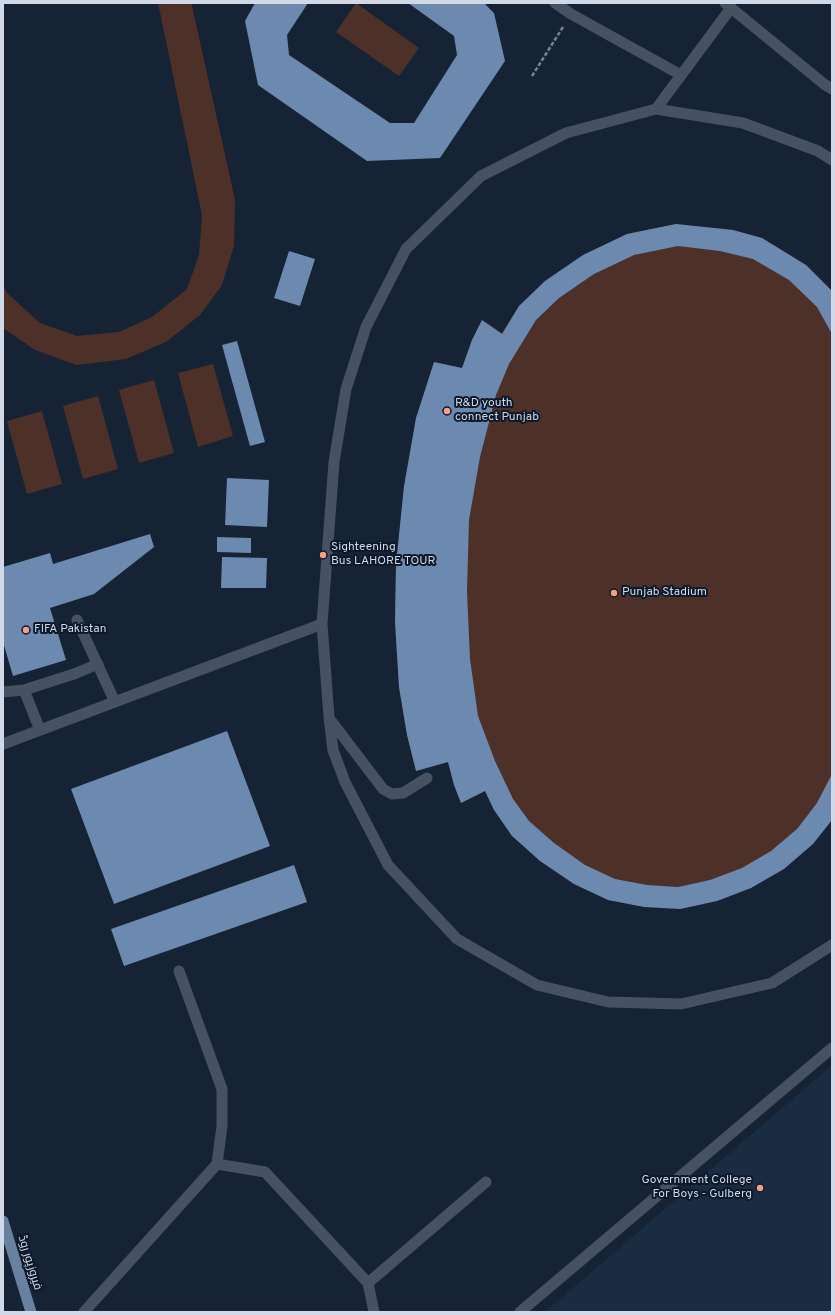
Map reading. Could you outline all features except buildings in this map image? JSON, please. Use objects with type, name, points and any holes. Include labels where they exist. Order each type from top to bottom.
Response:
[{"type":"main road","name":"فیروزپور روڈ","points":[[3,1221],[31,1312]]},
{"type":"street","points":[[555,3],[571,14],[681,75]]},
{"type":"street","points":[[656,109],[728,6],[832,89]]},
{"type":"street","points":[[832,160],[818,150],[743,123],[656,109],[566,133],[481,176],[406,249],[366,327],[346,389],[334,462],[322,624],[333,750],[345,782],[388,864],[457,939],[537,985],[608,1002],[681,1004],[772,983],[832,945]]},
{"type":"street","points":[[77,620],[115,702]]},
{"type":"street","points":[[3,744],[322,624]]},
{"type":"street","points":[[3,692],[24,690],[74,674],[98,664]]},
{"type":"street","points":[[24,690],[40,730]]},
{"type":"street","points":[[329,717],[383,789],[392,794],[404,794],[427,778]]},
{"type":"street","points":[[84,1312],[217,1164],[222,1126],[222,1089],[179,972]]},
{"type":"street","points":[[520,1312],[832,1048]]},
{"type":"street","points":[[217,1164],[266,1172],[368,1283],[374,1312]]},
{"type":"street","points":[[368,1283],[486,1182]]},
{"type":"path","points":[[532,76],[571,14]]},
{"type":"shaded area","points":[[158,3],[191,3],[192,6],[235,200],[234,246],[222,285],[200,315],[166,342],[126,359],[77,365],[35,350],[3,328],[3,284],[7,293],[40,323],[77,336],[119,332],[152,317],[187,289],[199,255],[202,215]]},
{"type":"shaded area","points":[[356,3],[419,48],[399,76],[336,32]]},
{"type":"shaded area","name":"Punjab Stadium","points":[[676,224],[733,230],[762,238],[806,265],[832,291],[832,820],[751,888],[717,901],[680,909],[608,900],[574,884],[540,861],[494,810],[485,791],[461,803],[454,785],[448,762],[416,771],[407,735],[399,687],[395,622],[396,564],[416,418],[434,362],[462,368],[472,340],[482,320],[502,333],[519,306],[545,281],[583,255],[627,234]]},
{"type":"shaded area","points":[[213,364],[233,436],[198,447],[178,373]]},
{"type":"shaded area","points":[[154,380],[174,453],[139,463],[119,390]]},
{"type":"shaded area","points":[[98,396],[118,469],[83,479],[63,406]]},
{"type":"shaded area","points":[[42,411],[62,484],[27,494],[7,421]]},
{"type":"shaded area","name":"Government College For Boys - Gulberg","points":[[832,1065],[832,1312],[545,1312]]},
{"type":"place","name":"R&D youth connect Punjab","points":[[447,411]]},
{"type":"place","name":"Sighteening Bus LAHORE TOUR","points":[[323,555]]},
{"type":"place","name":"Punjab Stadium","points":[[614,593]]},
{"type":"place","name":"FIFA Pakistan","points":[[26,630]]},
{"type":"place","name":"Government College For Boys - Gulberg","points":[[760,1188]]}]
